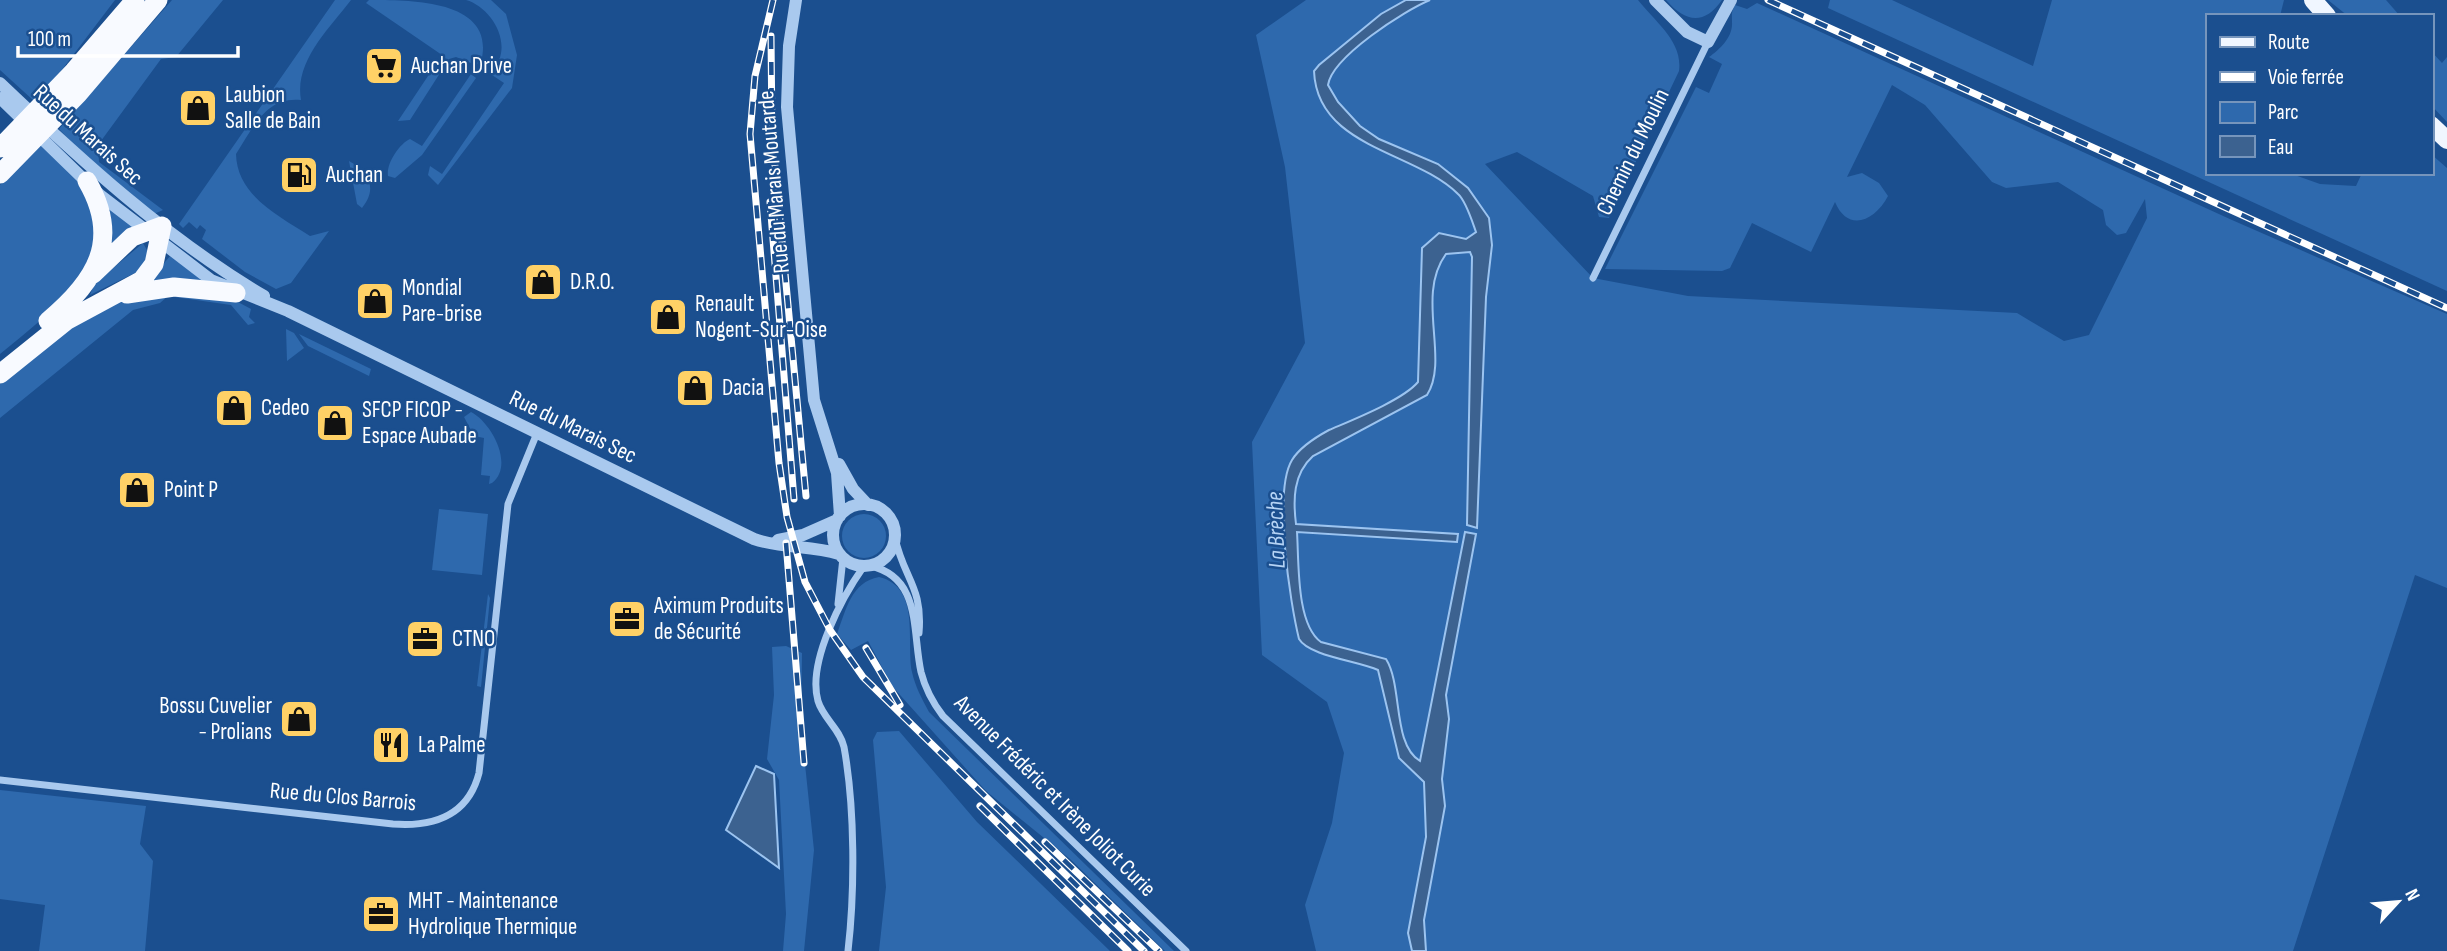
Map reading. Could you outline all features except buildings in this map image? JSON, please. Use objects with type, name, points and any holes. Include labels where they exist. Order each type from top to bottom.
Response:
[{"type":"highway","points":[[70,90],[135,0]]},
{"type":"highway","points":[[3,163],[158,0]]},
{"type":"highway","points":[[86,181],[98,204],[103,227],[100,256],[93,274]]},
{"type":"highway","points":[[0,360],[69,302],[120,245],[156,232],[150,272],[136,285],[66,321],[0,374]]},
{"type":"highway","points":[[113,297],[174,287],[236,293]]},
{"type":"main road","points":[[2313,0],[2325,14]]},
{"type":"main road","points":[[2433,127],[2447,140]]},
{"type":"street","name":"Rue du Marais Moutarde","points":[[796,0],[789,46],[787,107],[814,400],[838,481],[838,518]]},
{"type":"street","points":[[1655,0],[1687,32],[1709,42],[1731,0]]},
{"type":"street","name":"Chemin du Moulin","points":[[1593,278],[1709,42]]},
{"type":"street","name":"Rue du Marais Sec","points":[[0,83],[156,232],[216,284],[288,311]]},
{"type":"street","name":"Rue du Marais Sec","points":[[0,97],[86,181],[156,232],[288,311],[764,543],[841,556]]},
{"type":"street","name":"Rue du Clos Barrois","points":[[0,780],[393,824],[426,825],[449,816],[469,797],[479,773],[508,504],[537,433]]},
{"type":"street","name":"Rue du Marais Moutarde","points":[[827,443],[853,489],[868,505]]},
{"type":"street","points":[[764,543],[803,535],[838,518],[855,506],[868,505],[888,516],[895,538],[887,556],[867,566],[836,612]]},
{"type":"street","points":[[838,518],[833,537],[841,556],[836,612],[818,672],[816,691],[821,707],[842,740],[845,758],[852,873],[848,951]]},
{"type":"street","name":"Avenue Frédéric et Irène Joliot Curie","points":[[895,538],[901,561],[920,602],[918,654]]},
{"type":"street","points":[[841,556],[867,566]]},
{"type":"street","name":"Avenue Frédéric et Irène Joliot Curie","points":[[867,566],[893,576],[908,595],[913,609],[924,683],[943,716],[1186,951]]},
{"type":"green space","points":[[0,0],[115,0],[61,71],[34,101],[0,70]]},
{"type":"green space","points":[[172,0],[223,0],[176,57],[161,59],[98,145],[99,162],[163,210],[154,214],[103,175],[59,129]]},
{"type":"green space","points":[[335,0],[351,0],[308,59],[300,86],[301,100],[289,100],[270,108],[255,124],[236,154],[238,169],[244,182],[262,203],[310,236],[329,231],[291,283],[276,289],[245,272],[202,239],[206,230],[200,225],[197,229],[189,222],[183,228],[179,224]]},
{"type":"green space","points":[[369,0],[428,3],[464,15],[476,26],[483,42],[481,62],[476,65],[456,57],[449,59],[410,120],[398,121],[442,55],[366,3]]},
{"type":"green space","points":[[466,0],[491,0],[506,14],[517,55],[512,88],[438,185],[428,175],[430,166],[442,174],[504,83],[492,75],[501,51],[499,32],[489,15]]},
{"type":"green space","points":[[1306,0],[1638,0],[1672,41],[1677,50],[1679,71],[1609,218],[1599,217],[1593,196],[1517,152],[1485,164],[1593,278],[1688,296],[2017,313],[2064,341],[2089,335],[2147,218],[2145,199],[2126,233],[2117,235],[2106,225],[2103,210],[2058,182],[2006,188],[1992,182],[1925,105],[1892,85],[1847,177],[1862,173],[1879,183],[1888,196],[1883,205],[1869,217],[1862,220],[1847,218],[1835,202],[1811,252],[1752,223],[1730,268],[1722,271],[1605,269],[1696,87],[1709,93],[1722,64],[1709,57],[1728,38],[1735,5],[1747,9],[1757,3],[2232,220],[2447,314],[2447,588],[2415,575],[2293,951],[1316,951],[1305,905],[1332,823],[1344,753],[1327,702],[1262,655],[1252,442],[1305,343],[1285,167],[1256,35]]},
{"type":"green space","points":[[1666,0],[1722,0],[1708,14],[1694,18],[1680,13]]},
{"type":"green space","points":[[1830,0],[1892,0],[2033,66],[2052,0],[2284,0],[2280,14],[2206,14],[2206,175],[2295,175],[2320,184],[2356,186],[2361,175],[2433,175],[2433,156],[2447,168],[2447,291],[1828,8]]},
{"type":"green space","points":[[2328,0],[2386,0],[2398,14],[2346,14]]},
{"type":"green space","points":[[2433,53],[2442,63],[2447,57],[2447,122],[2433,107]]},
{"type":"green space","points":[[471,74],[476,78],[422,155],[395,178],[388,176],[391,160],[398,150],[410,139],[422,146]]},
{"type":"green space","points":[[41,141],[75,175],[90,203],[95,230],[91,254],[79,277],[63,298],[0,354],[0,185]]},
{"type":"green space","points":[[349,161],[362,170],[369,181],[370,194],[362,208],[357,204]]},
{"type":"green space","points":[[108,210],[134,227],[110,244]]},
{"type":"green space","points":[[143,243],[148,252],[143,269],[90,295],[94,284]]},
{"type":"green space","points":[[170,256],[204,280],[153,284],[150,280]]},
{"type":"green space","points":[[151,293],[236,301],[251,309],[249,317],[255,323],[248,325],[231,305],[168,296],[160,303],[133,310],[0,418],[0,384],[65,332],[116,301]]},
{"type":"green space","points":[[286,329],[294,333],[304,348],[287,361]]},
{"type":"green space","points":[[299,334],[371,369],[369,376],[308,346]]},
{"type":"green space","points":[[471,412],[486,425],[498,444],[501,455],[499,475],[489,484],[490,476],[481,475],[484,438],[474,436],[464,417]]},
{"type":"green space","points":[[439,509],[488,514],[482,575],[432,570]]},
{"type":"green space","points":[[864,514],[880,520],[886,536],[880,552],[864,558],[848,552],[842,536],[848,520]]},
{"type":"green space","points":[[879,577],[892,583],[901,592],[906,603],[912,672],[929,712],[1174,951],[1165,951],[1070,859],[986,791],[892,686],[868,641],[851,650],[837,634],[856,591],[870,580]]},
{"type":"green space","points":[[488,594],[490,598],[481,687],[477,686]]},
{"type":"green space","points":[[786,646],[802,653],[801,726],[814,850],[804,951],[783,951],[786,914],[779,780],[767,759],[774,695],[772,647]]},
{"type":"green space","points":[[899,731],[977,822],[1110,951],[879,951],[886,887],[873,740],[877,732]]},
{"type":"green space","points":[[0,790],[146,806],[140,844],[153,861],[145,951],[39,951],[45,905],[0,899]]},
{"type":"water","points":[[1406,0],[1430,0],[1388,24],[1355,48],[1342,61],[1328,85],[1338,102],[1360,126],[1379,139],[1438,164],[1468,188],[1489,218],[1492,245],[1486,297],[1477,528],[1467,525],[1470,252],[1446,254],[1437,271],[1432,308],[1435,364],[1427,395],[1313,456],[1298,479],[1295,506],[1296,524],[1458,534],[1457,542],[1297,532],[1300,592],[1313,633],[1321,642],[1386,659],[1395,684],[1405,742],[1411,753],[1420,761],[1465,532],[1476,534],[1446,695],[1449,719],[1442,779],[1445,806],[1424,920],[1426,951],[1412,951],[1408,933],[1426,837],[1424,782],[1399,758],[1378,670],[1323,654],[1304,645],[1299,639],[1291,600],[1283,521],[1286,475],[1299,451],[1329,430],[1401,396],[1418,382],[1422,248],[1439,233],[1466,239],[1476,232],[1458,194],[1418,167],[1350,132],[1332,117],[1319,97],[1314,71],[1319,65],[1381,14]]},
{"type":"water","points":[[756,766],[774,774],[779,868],[726,830]]},
{"type":"railway","points":[[773,0],[755,76],[750,134],[779,463],[787,517],[805,582],[830,630],[863,677],[1144,951]]},
{"type":"railway","points":[[1768,0],[2447,308]]},
{"type":"railway","points":[[771,36],[772,135],[806,496]]},
{"type":"railway","points":[[770,202],[794,499]]},
{"type":"railway","points":[[786,543],[804,763]]},
{"type":"railway","points":[[866,648],[900,705]]},
{"type":"railway","points":[[980,806],[1128,951]]},
{"type":"railway","points":[[1045,842],[1159,951]]},
{"type":"place","name":"Auchan Drive","points":[[384,66]]},
{"type":"place","name":"Laubion Salle de Bain","points":[[198,108]]},
{"type":"place","name":"Auchan","points":[[299,175]]},
{"type":"place","name":"D.R.O.","points":[[543,282]]},
{"type":"place","name":"Mondial Pare-brise","points":[[375,301]]},
{"type":"place","name":"Renault Nogent-Sur-Oise","points":[[668,317]]},
{"type":"place","name":"Dacia","points":[[695,388]]},
{"type":"place","name":"Cedeo","points":[[234,408]]},
{"type":"place","name":"SFCP FICOP - Espace Aubade","points":[[335,423]]},
{"type":"place","name":"Point P","points":[[137,490]]},
{"type":"place","name":"Aximum Produits de Sécurité","points":[[627,619]]},
{"type":"place","name":"CTNO","points":[[425,639]]},
{"type":"place","name":"Bossu Cuvelier - Prolians","points":[[299,719]]},
{"type":"place","name":"La Palme","points":[[391,745]]},
{"type":"place","name":"MHT - Maintenance Hydrolique Thermique","points":[[381,914]]},
{"type":"water label","name":"La Brèche","points":[[1276,530]]}]
